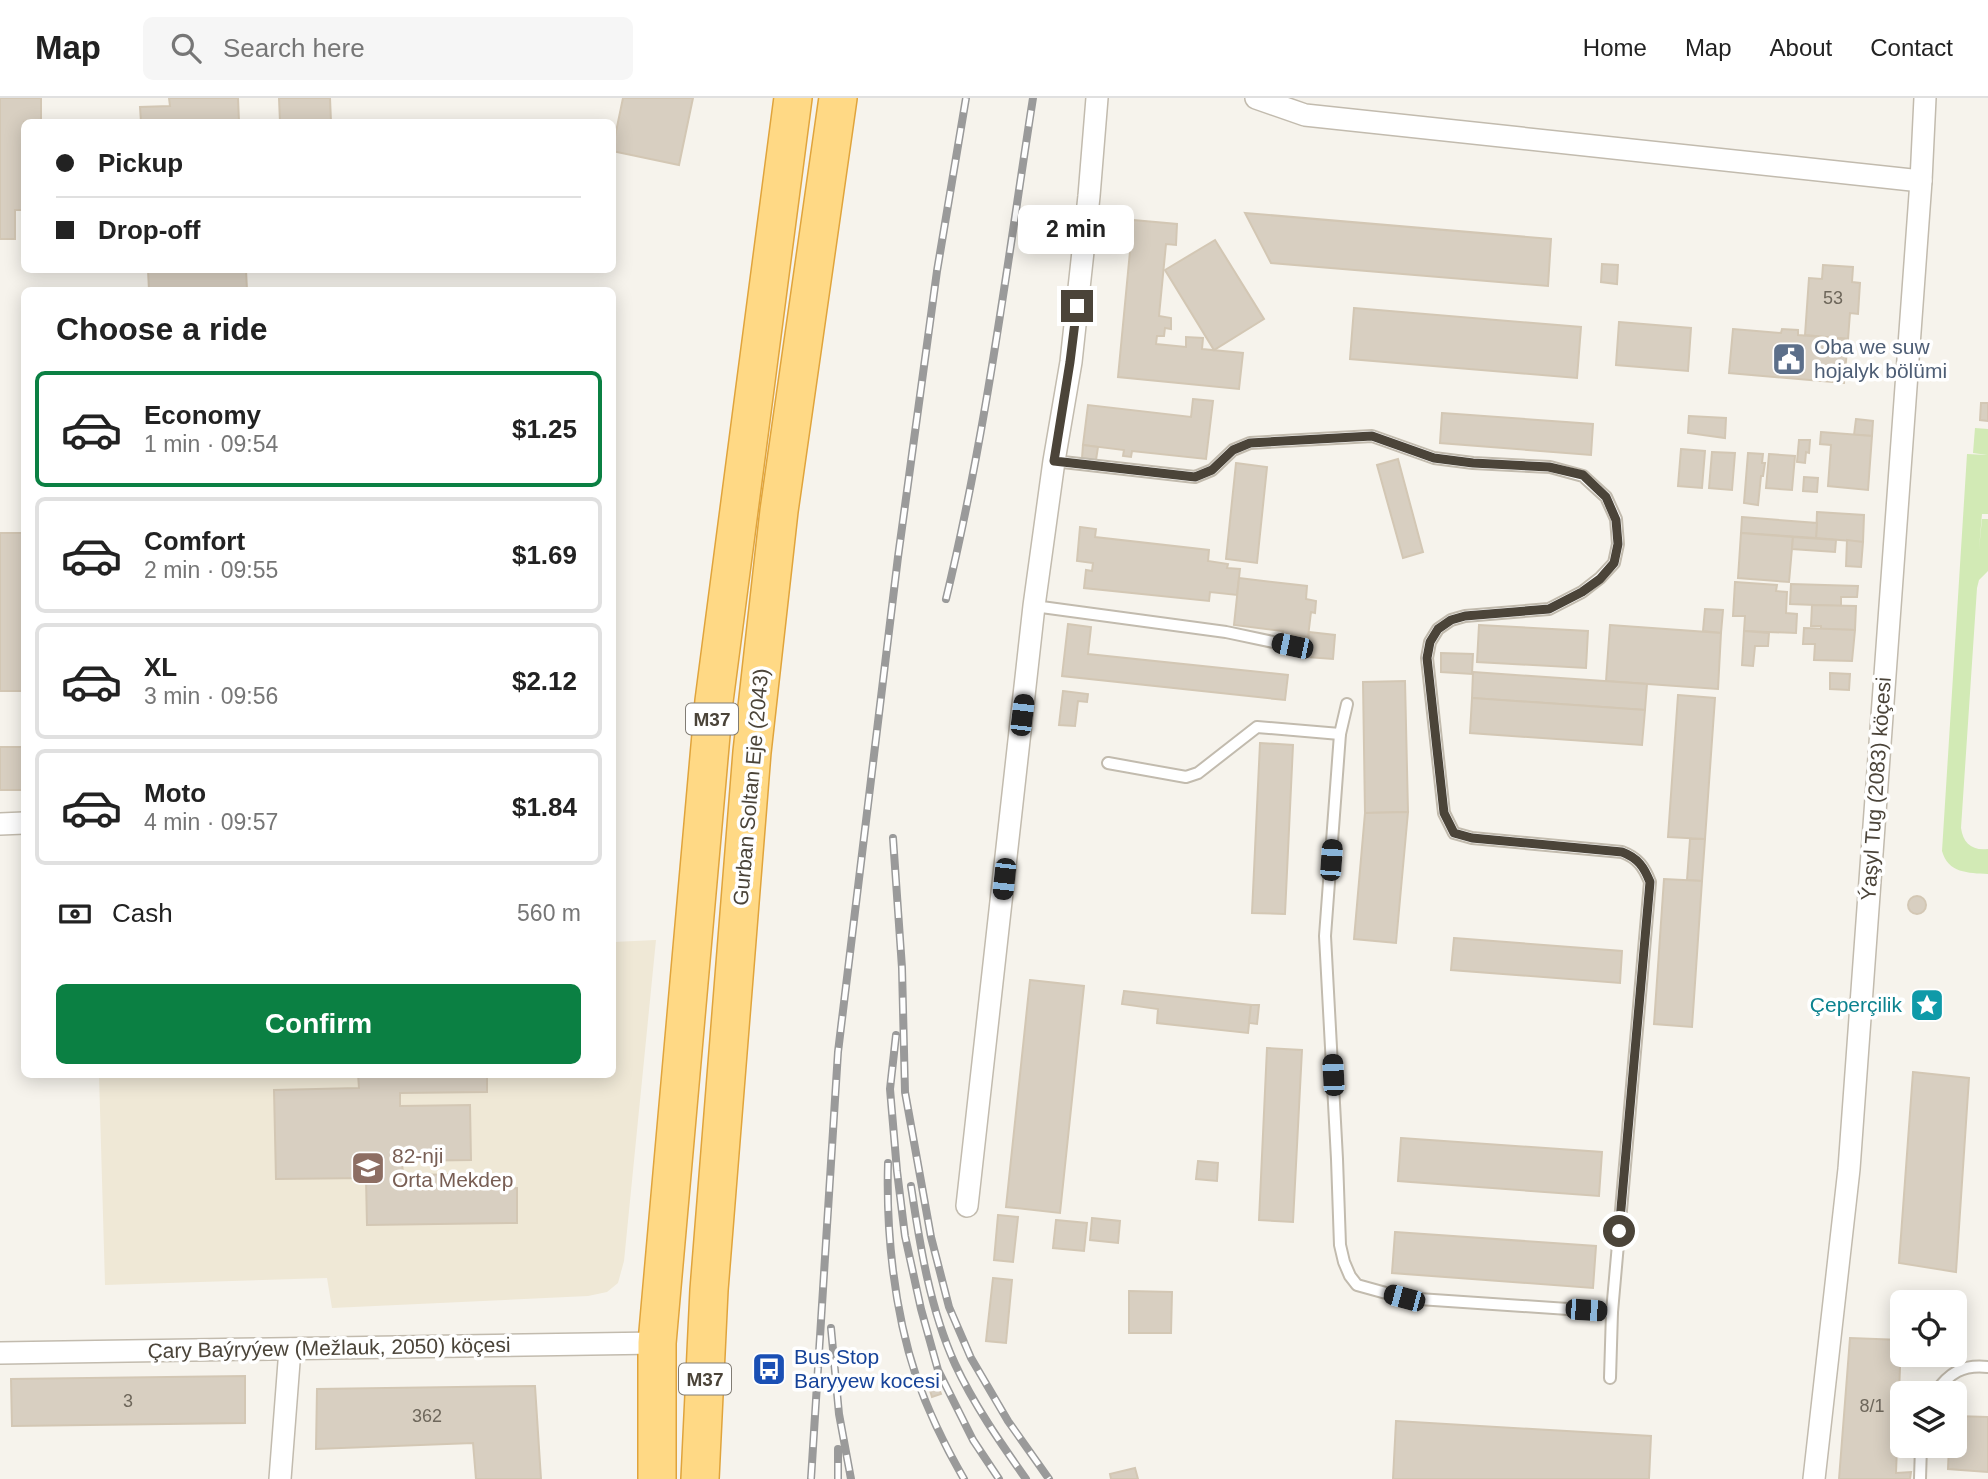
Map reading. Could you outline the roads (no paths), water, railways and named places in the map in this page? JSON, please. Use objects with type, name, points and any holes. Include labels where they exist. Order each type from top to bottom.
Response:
[{"type":"highway","name":"Gurban Soltan Eje (2043)","points":[[657,1479],[657,1343],[714,701],[793,98]]},
{"type":"highway","name":"Gurban Soltan Eje (2043)","points":[[699,1479],[709,1290],[752,752],[779,511],[838,98]]},
{"type":"street","points":[[967,1206],[1034,606],[1070,362],[1097,98]]},
{"type":"street","points":[[1256,98],[1305,115],[1922,181]]},
{"type":"street","name":"Ýaşyl Tug (2083) köçesi","points":[[1814,1479],[1849,1169],[1922,181],[1925,98]]},
{"type":"street","points":[[0,824],[21,823]]},
{"type":"street","name":"Çary Baýryýew (Mežlauk, 2050) köçesi","points":[[0,1353],[657,1343]]},
{"type":"street","points":[[279,1479],[290,1349]]},
{"type":"lane","points":[[1054,461],[1195,477],[1212,470],[1233,450],[1250,443],[1372,436],[1434,458],[1549,467],[1583,475],[1606,497],[1616,520],[1618,544],[1614,563],[1600,579],[1549,609],[1465,616],[1451,620],[1438,629],[1430,642],[1427,658],[1444,813],[1454,833],[1472,838],[1622,852],[1633,856],[1644,867],[1650,882],[1612,1312],[1610,1378]]},
{"type":"lane","points":[[1034,606],[1226,632],[1292,646]]},
{"type":"lane","points":[[1347,704],[1340,734],[1325,936],[1340,1245],[1350,1276],[1357,1285],[1404,1298],[1612,1312]]},
{"type":"lane","points":[[1108,763],[1185,777],[1198,773],[1257,727],[1340,734]]},
{"type":"lane","points":[[1943,1381],[1959,1371],[1976,1366],[1988,1367]]},
{"type":"lane","points":[[1920,1479],[1921,1458]]},
{"type":"railway","points":[[811,1479],[838,1052],[898,557],[937,271],[966,98]]},
{"type":"railway","points":[[946,599],[984,412],[1033,98]]},
{"type":"railway","points":[[893,838],[902,968],[905,1092],[931,1237],[949,1307],[971,1358],[1008,1421],[1049,1479]]},
{"type":"railway","points":[[896,1035],[890,1089],[897,1171],[905,1236],[921,1309],[938,1370],[973,1440],[999,1479]]},
{"type":"railway","points":[[888,1163],[890,1243],[897,1298],[908,1351],[926,1402],[964,1479]]},
{"type":"railway","points":[[911,1186],[927,1277],[946,1343],[979,1409],[1026,1479]]},
{"type":"railway","points":[[831,1328],[839,1414],[851,1479]]},
{"type":"railway","points":[[838,1449],[838,1479]]},
{"type":"place","name":"Oba we suw hojalyk bölümi","points":[[1789,359]]},
{"type":"place","name":"Çeperçilik","points":[[1927,1005]]},
{"type":"place","name":"82-nji Orta Mekdep","points":[[368,1168]]},
{"type":"place","name":"Bus Stop Baryyew kocesi","points":[[769,1369]]}]
